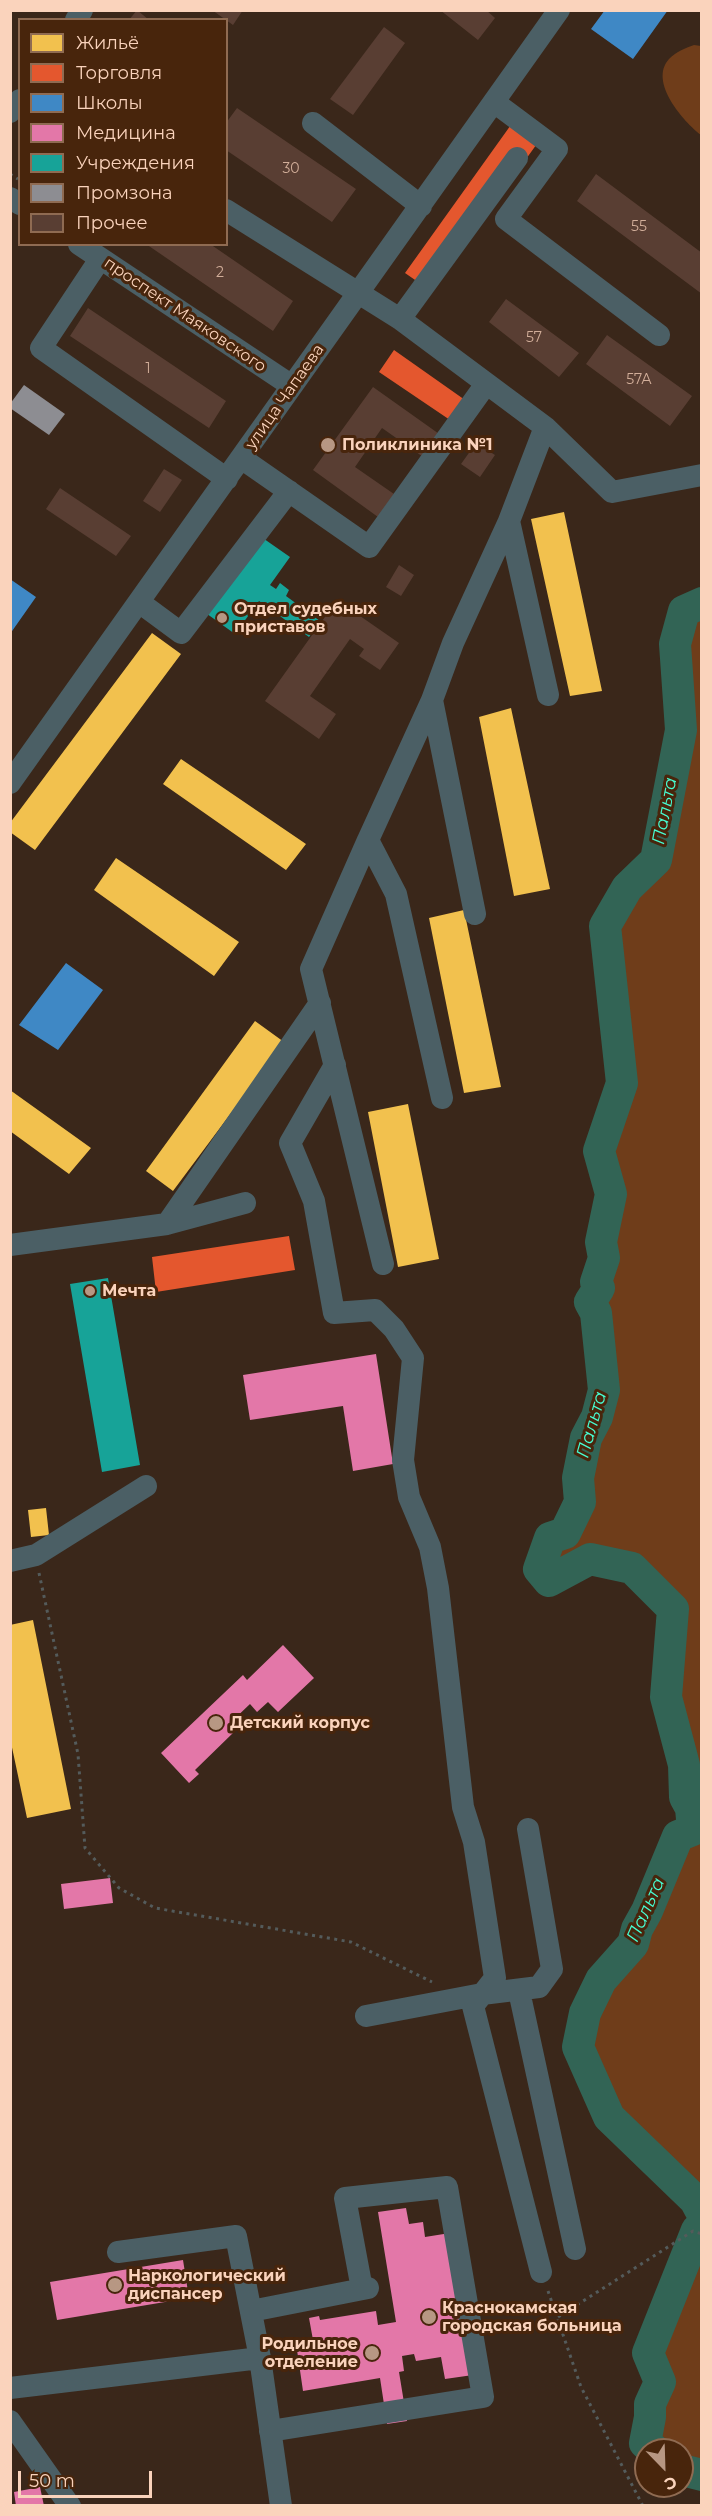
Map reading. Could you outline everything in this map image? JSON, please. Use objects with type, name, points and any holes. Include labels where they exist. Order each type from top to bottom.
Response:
[{"type":"street","name":"улица Чапаева","points":[[10,783],[559,10]]},
{"type":"street","points":[[494,102],[557,149],[506,219],[659,335]]},
{"type":"street","points":[[313,123],[421,206]]},
{"type":"street","points":[[400,319],[517,158]]},
{"type":"street","points":[[228,211],[400,319],[546,427],[612,492],[702,475]]},
{"type":"street","points":[[89,249],[41,348],[227,479]]},
{"type":"street","name":"проспект Маяковского","points":[[89,249],[292,386]]},
{"type":"street","points":[[242,458],[369,547],[486,384]]},
{"type":"street","points":[[383,1264],[311,969],[432,700],[453,643],[509,521],[546,427]]},
{"type":"street","points":[[139,602],[181,633],[289,491]]},
{"type":"street","points":[[509,521],[548,695]]},
{"type":"street","points":[[432,700],[475,915]]},
{"type":"street","points":[[368,840],[396,894],[442,1098]]},
{"type":"street","points":[[167,1224],[320,1004]]},
{"type":"street","points":[[335,1065],[290,1143],[314,1201],[334,1313],[375,1310],[394,1329],[413,1358],[403,1460],[409,1497],[430,1547],[438,1588],[463,1807],[474,1842],[495,1978],[473,2006],[541,2272]]},
{"type":"street","points":[[10,1245],[167,1224],[245,1203]]},
{"type":"street","points":[[10,1561],[36,1555],[146,1486]]},
{"type":"street","points":[[366,2016],[482,1994],[539,1987],[552,1969],[528,1829]]},
{"type":"street","points":[[519,1991],[574,2249]]},
{"type":"street","points":[[251,2311],[365,2288],[345,2198],[447,2187],[483,2397],[270,2431]]},
{"type":"street","points":[[118,2252],[236,2236],[260,2358],[281,2505]]},
{"type":"street","points":[[10,2388],[260,2358]]},
{"type":"street","points":[[10,2421],[70,2505]]},
{"type":"path","points":[[36,1555],[43,1597],[78,1754],[85,1848],[119,1888],[155,1908],[351,1942],[432,1982]]},
{"type":"path","points":[[557,2317],[693,2231],[702,2234]]},
{"type":"path","points":[[541,2272],[581,2387],[643,2505]]},
{"type":"shaded area","points":[[694,45],[701,46],[701,135],[686,121],[671,101],[665,90],[663,79],[664,68],[669,59]]},
{"type":"shaded area","points":[[701,603],[701,2213],[695,2200],[609,2117],[578,2047],[585,2013],[601,1980],[633,1944],[637,1929],[647,1911],[678,1836],[693,1830],[691,1808],[685,1797],[684,1765],[666,1697],[673,1609],[632,1568],[590,1559],[549,1581],[539,1569],[550,1538],[565,1533],[580,1502],[578,1478],[586,1438],[597,1417],[604,1390],[596,1313],[590,1302],[598,1288],[596,1282],[604,1258],[601,1242],[611,1194],[599,1151],[622,1083],[605,926],[627,888],[656,860],[681,730],[675,644],[684,611]]},
{"type":"shaded area","points":[[701,2226],[701,2475],[694,2473],[694,2438],[646,2438],[650,2404],[659,2382],[648,2353],[697,2230]]},
{"type":"building: Жильё","points":[[564,512],[602,691],[570,696],[531,519]]},
{"type":"building: Жильё","points":[[152,633],[181,654],[35,850],[10,832],[10,823]]},
{"type":"building: Жильё","points":[[511,708],[550,889],[514,896],[479,717]]},
{"type":"building: Жильё","points":[[181,759],[306,844],[286,870],[163,784]]},
{"type":"building: Жильё","points":[[116,858],[239,942],[214,976],[94,890]]},
{"type":"building: Жильё","points":[[464,910],[501,1087],[464,1093],[429,918]]},
{"type":"building: Жильё","points":[[255,1021],[284,1042],[173,1191],[146,1171]]},
{"type":"building: Жильё","points":[[10,1090],[91,1148],[69,1174],[10,1131]]},
{"type":"building: Жильё","points":[[408,1104],[439,1259],[398,1267],[368,1112]]},
{"type":"building: Жильё","points":[[46,1508],[49,1535],[31,1537],[28,1510]]},
{"type":"building: Жильё","points":[[33,1620],[71,1809],[27,1818],[10,1738],[10,1625]]},
{"type":"building: Торговля","points":[[513,122],[539,141],[431,291],[405,273]]},
{"type":"building: Торговля","points":[[394,350],[465,400],[450,420],[379,372]]},
{"type":"building: Торговля","points":[[289,1236],[295,1270],[156,1292],[152,1257]]},
{"type":"building: Школы","points":[[605,10],[668,10],[633,59],[591,29]]},
{"type":"building: Школы","points":[[10,579],[36,597],[10,634]]},
{"type":"building: Школы","points":[[66,963],[103,990],[58,1050],[19,1025]]},
{"type":"building: Медицина","points":[[376,1354],[393,1464],[353,1471],[343,1406],[250,1420],[243,1375]]},
{"type":"building: Медицина","points":[[283,1645],[314,1678],[278,1712],[268,1702],[257,1712],[250,1704],[228,1725],[234,1732],[195,1770],[199,1774],[189,1783],[161,1753],[243,1675],[247,1680]]},
{"type":"building: Медицина","points":[[110,1878],[113,1903],[64,1909],[61,1884]]},
{"type":"building: Медицина","name":"Краснокамская городская больница","points":[[406,2208],[409,2224],[423,2222],[425,2237],[450,2233],[473,2375],[445,2379],[441,2357],[416,2361],[414,2354],[402,2356],[404,2371],[399,2372],[407,2421],[387,2424],[380,2378],[303,2391],[296,2343],[313,2340],[309,2318],[319,2316],[320,2320],[376,2311],[378,2325],[396,2322],[378,2212]]},
{"type":"building: Медицина","points":[[183,2260],[189,2298],[57,2320],[50,2282]]},
{"type":"building: Медицина","points":[[40,2487],[44,2506],[16,2506],[14,2492]]},
{"type":"building: Учреждения","points":[[257,534],[290,557],[270,585],[276,589],[280,583],[289,590],[286,596],[320,621],[309,637],[259,601],[235,634],[203,611]]},
{"type":"building: Учреждения","points":[[108,1278],[140,1465],[102,1472],[70,1284]]},
{"type":"building: Промзона","points":[[24,385],[65,414],[49,435],[10,408],[10,404]]},
{"type":"building: Прочее","points":[[137,10],[147,18],[131,18]]},
{"type":"building: Прочее","points":[[212,10],[243,10],[233,25],[228,21],[228,18],[223,18]]},
{"type":"building: Прочее","points":[[440,10],[486,10],[495,18],[478,40]]},
{"type":"building: Прочее","points":[[384,27],[405,43],[353,115],[330,99]]},
{"type":"building: Прочее","points":[[237,108],[356,189],[332,222],[228,151],[228,120]]},
{"type":"building: Прочее","points":[[596,174],[702,253],[702,294],[577,201]]},
{"type":"building: Прочее","points":[[149,246],[213,246],[293,301],[273,331]]},
{"type":"building: Прочее","points":[[506,299],[579,353],[559,377],[489,322]]},
{"type":"building: Прочее","points":[[88,308],[226,401],[209,428],[70,336]]},
{"type":"building: Прочее","points":[[607,335],[692,396],[670,426],[586,364]]},
{"type":"building: Прочее","points":[[373,387],[442,436],[426,459],[382,428],[355,467],[394,494],[378,517],[313,470]]},
{"type":"building: Прочее","points":[[476,443],[495,455],[480,477],[461,464]]},
{"type":"building: Прочее","points":[[164,469],[182,480],[160,512],[143,501]]},
{"type":"building: Прочее","points":[[60,488],[131,536],[116,556],[46,509]]},
{"type":"building: Прочее","points":[[399,565],[414,575],[401,596],[386,587]]},
{"type":"building: Прочее","points":[[337,600],[399,643],[380,670],[359,656],[364,649],[350,639],[310,696],[336,714],[319,739],[265,701]]},
{"type":"waterway","name":"Пальта","points":[[702,603],[684,611],[675,644],[681,730],[656,860],[627,888],[605,926],[622,1083],[599,1151],[611,1194],[601,1242],[604,1258],[596,1282],[599,1288],[590,1302],[596,1313],[604,1390],[597,1417],[586,1438],[578,1478],[580,1502],[565,1533],[550,1538],[539,1569],[549,1581],[590,1559],[632,1568],[673,1609],[666,1697],[684,1765],[685,1797],[691,1808],[693,1830],[678,1836],[647,1911],[637,1929],[633,1944],[601,1980],[585,2013],[578,2047],[609,2117],[695,2200],[702,2213]]},
{"type":"waterway","name":"Пальта","points":[[646,2438],[650,2404],[660,2382],[648,2353],[697,2230],[702,2226]]},
{"type":"waterway","name":"Пальта","points":[[694,2473],[702,2475]]},
{"type":"place","name":"Поликлиника №1","points":[[328,445]]},
{"type":"place","name":"Отдел судебных приставов","points":[[222,618]]},
{"type":"place","name":"Мечта","points":[[90,1291]]},
{"type":"place","name":"Детский корпус","points":[[216,1723]]},
{"type":"place","name":"Наркологический диспансер","points":[[115,2285]]},
{"type":"place","name":"Краснокамская городская больница","points":[[429,2317]]},
{"type":"place","name":"Родильное отделение","points":[[372,2353]]}]
